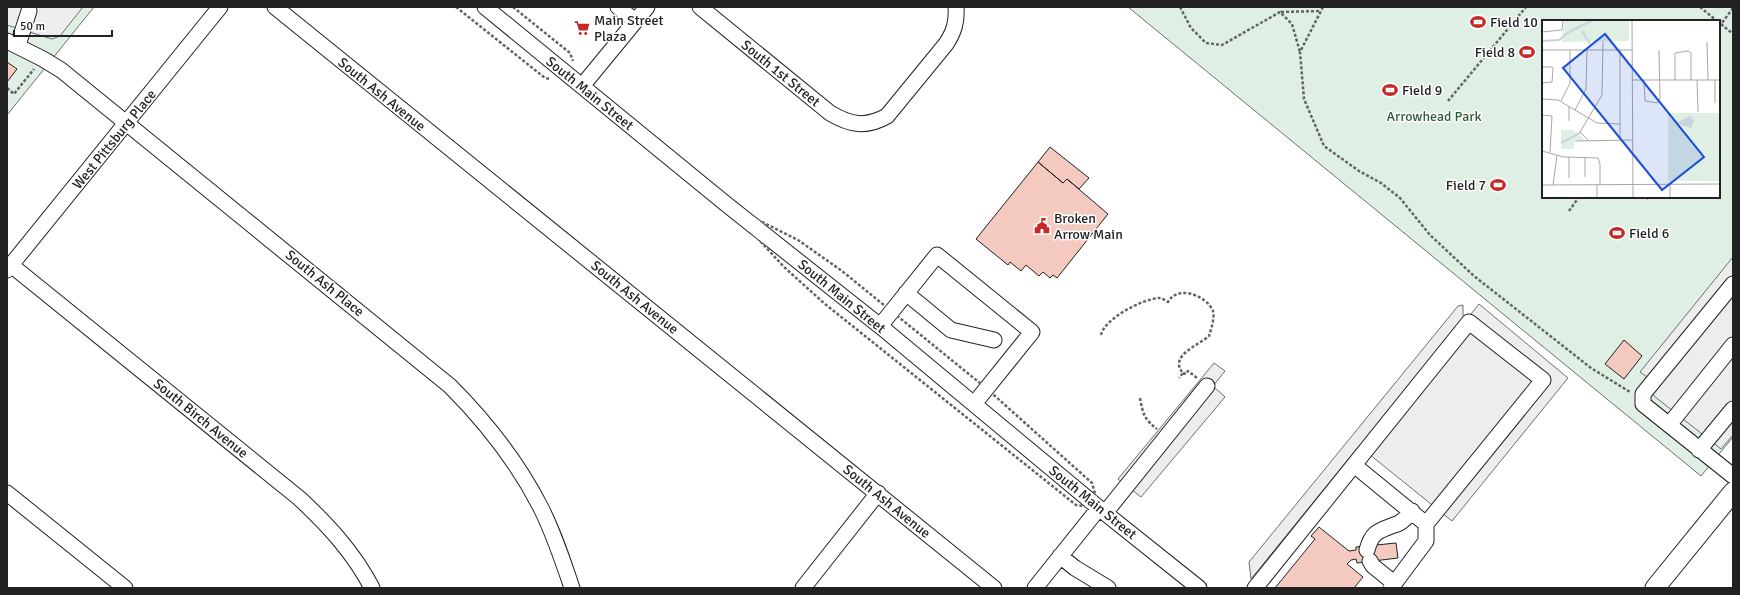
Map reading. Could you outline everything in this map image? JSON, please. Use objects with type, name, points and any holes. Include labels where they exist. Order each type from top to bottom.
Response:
[{"type":"main road","points":[[1655,588],[1733,492]]},
{"type":"street","name":"West Pittsburg Place","points":[[9,268],[220,7]]},
{"type":"street","name":"South Ash Avenue","points":[[275,7],[994,588]]},
{"type":"street","name":"South Main Street","points":[[485,7],[720,199],[880,326],[1102,510],[1199,588]]},
{"type":"street","points":[[618,7],[635,21]]},
{"type":"street","points":[[582,86],[647,7]]},
{"type":"street","name":"South 1st Street","points":[[700,7],[830,113],[843,121],[870,123],[887,116],[946,44],[952,35],[956,23],[956,7]]},
{"type":"street","points":[[12,43],[29,11]]},
{"type":"street","name":"South Ash Place","points":[[12,43],[43,58],[61,70],[430,368],[475,411],[523,476],[541,508],[558,547],[572,588]]},
{"type":"street","points":[[880,326],[937,255],[1032,332],[974,404]]},
{"type":"street","name":"South Birch Avenue","points":[[9,268],[299,498],[339,539],[372,588]]},
{"type":"street","points":[[1733,284],[1643,394],[1642,399],[1643,404],[1733,476]]},
{"type":"street","points":[[906,293],[951,330],[994,340]]},
{"type":"street","points":[[1254,588],[1470,322],[1543,380],[1426,524],[1426,541],[1392,586],[1373,566],[1369,555],[1372,538],[1377,531],[1396,525],[1406,519],[1412,511]]},
{"type":"street","points":[[1669,425],[1733,345]]},
{"type":"street","points":[[1034,588],[1060,556],[1166,437],[1208,386]]},
{"type":"street","points":[[1699,450],[1733,409]]},
{"type":"street","points":[[1354,465],[1426,524]]},
{"type":"street","points":[[7,492],[125,588]]},
{"type":"street","points":[[803,588],[878,493]]},
{"type":"street","points":[[1060,556],[1075,568],[1108,588]]},
{"type":"path","points":[[456,7],[475,23]]},
{"type":"path","points":[[1180,7],[1191,28],[1206,43],[1222,44],[1280,12],[1319,11]]},
{"type":"path","points":[[1300,52],[1319,11],[1323,7]]},
{"type":"path","points":[[1448,101],[1527,7]]},
{"type":"path","points":[[1700,7],[1715,20]]},
{"type":"path","points":[[1720,22],[1733,8]]},
{"type":"path","points":[[1280,12],[1292,24],[1300,52],[1304,99],[1324,146],[1359,171],[1381,183],[1400,198],[1430,235],[1474,276],[1591,368],[1642,399]]},
{"type":"path","points":[[1720,24],[1733,34]]},
{"type":"path","points":[[7,88],[14,94],[43,58]]},
{"type":"path","points":[[1569,211],[1578,198]]},
{"type":"path","points":[[1101,336],[1105,328],[1118,314],[1131,307],[1161,298],[1168,302],[1170,298],[1177,294],[1188,293],[1198,295],[1209,305],[1213,312],[1213,320],[1209,336],[1188,349],[1181,356],[1179,363],[1180,370],[1183,373],[1179,378]]},
{"type":"path","points":[[1140,398],[1142,412],[1146,421],[1166,437]]},
{"type":"green space","points":[[7,7],[94,7],[7,115]]},
{"type":"green space","name":"Arrowhead Park","points":[[1128,7],[1733,7],[1733,437],[1701,476]]},
{"type":"shaded area","points":[[7,7],[83,7],[60,36],[52,39],[7,25]]},
{"type":"shaded area","points":[[1733,257],[1733,435],[1721,449],[1654,396],[1647,377],[1640,372]]},
{"type":"shaded area","points":[[1479,304],[1568,378],[1452,521],[1359,446],[1251,579],[1249,562],[1458,306],[1463,305],[1463,316],[1467,319]]},
{"type":"shaded area","points":[[1214,363],[1225,371],[1213,386],[1225,397],[1141,497],[1118,479]]},
{"type":"building","points":[[7,62],[17,69],[7,82]]},
{"type":"building","points":[[1050,147],[1089,178],[1079,189],[1067,179],[1063,183],[1038,162]]},
{"type":"building","name":"Broken Arrow Main","points":[[1038,162],[1063,183],[1067,179],[1108,214],[1057,278],[1053,275],[1050,278],[1043,272],[1039,276],[1026,265],[1021,271],[1010,262],[1008,265],[976,239]]},
{"type":"building","points":[[1624,340],[1642,356],[1624,379],[1605,364]]},
{"type":"building","points":[[1319,527],[1349,551],[1356,550],[1356,547],[1396,543],[1398,558],[1357,563],[1356,559],[1351,560],[1347,564],[1363,577],[1354,588],[1275,588],[1315,539],[1311,536]]},
{"type":"place","name":"Field 10","points":[[1478,22]]},
{"type":"place","name":"Main Street Plaza","points":[[582,28]]},
{"type":"place","name":"Field 8","points":[[1527,52]]},
{"type":"place","name":"Field 9","points":[[1390,90]]},
{"type":"place","name":"Field 7","points":[[1498,185]]},
{"type":"place","name":"Broken Arrow Main","points":[[1042,226]]},
{"type":"place","name":"Field 6","points":[[1617,233]]}]
